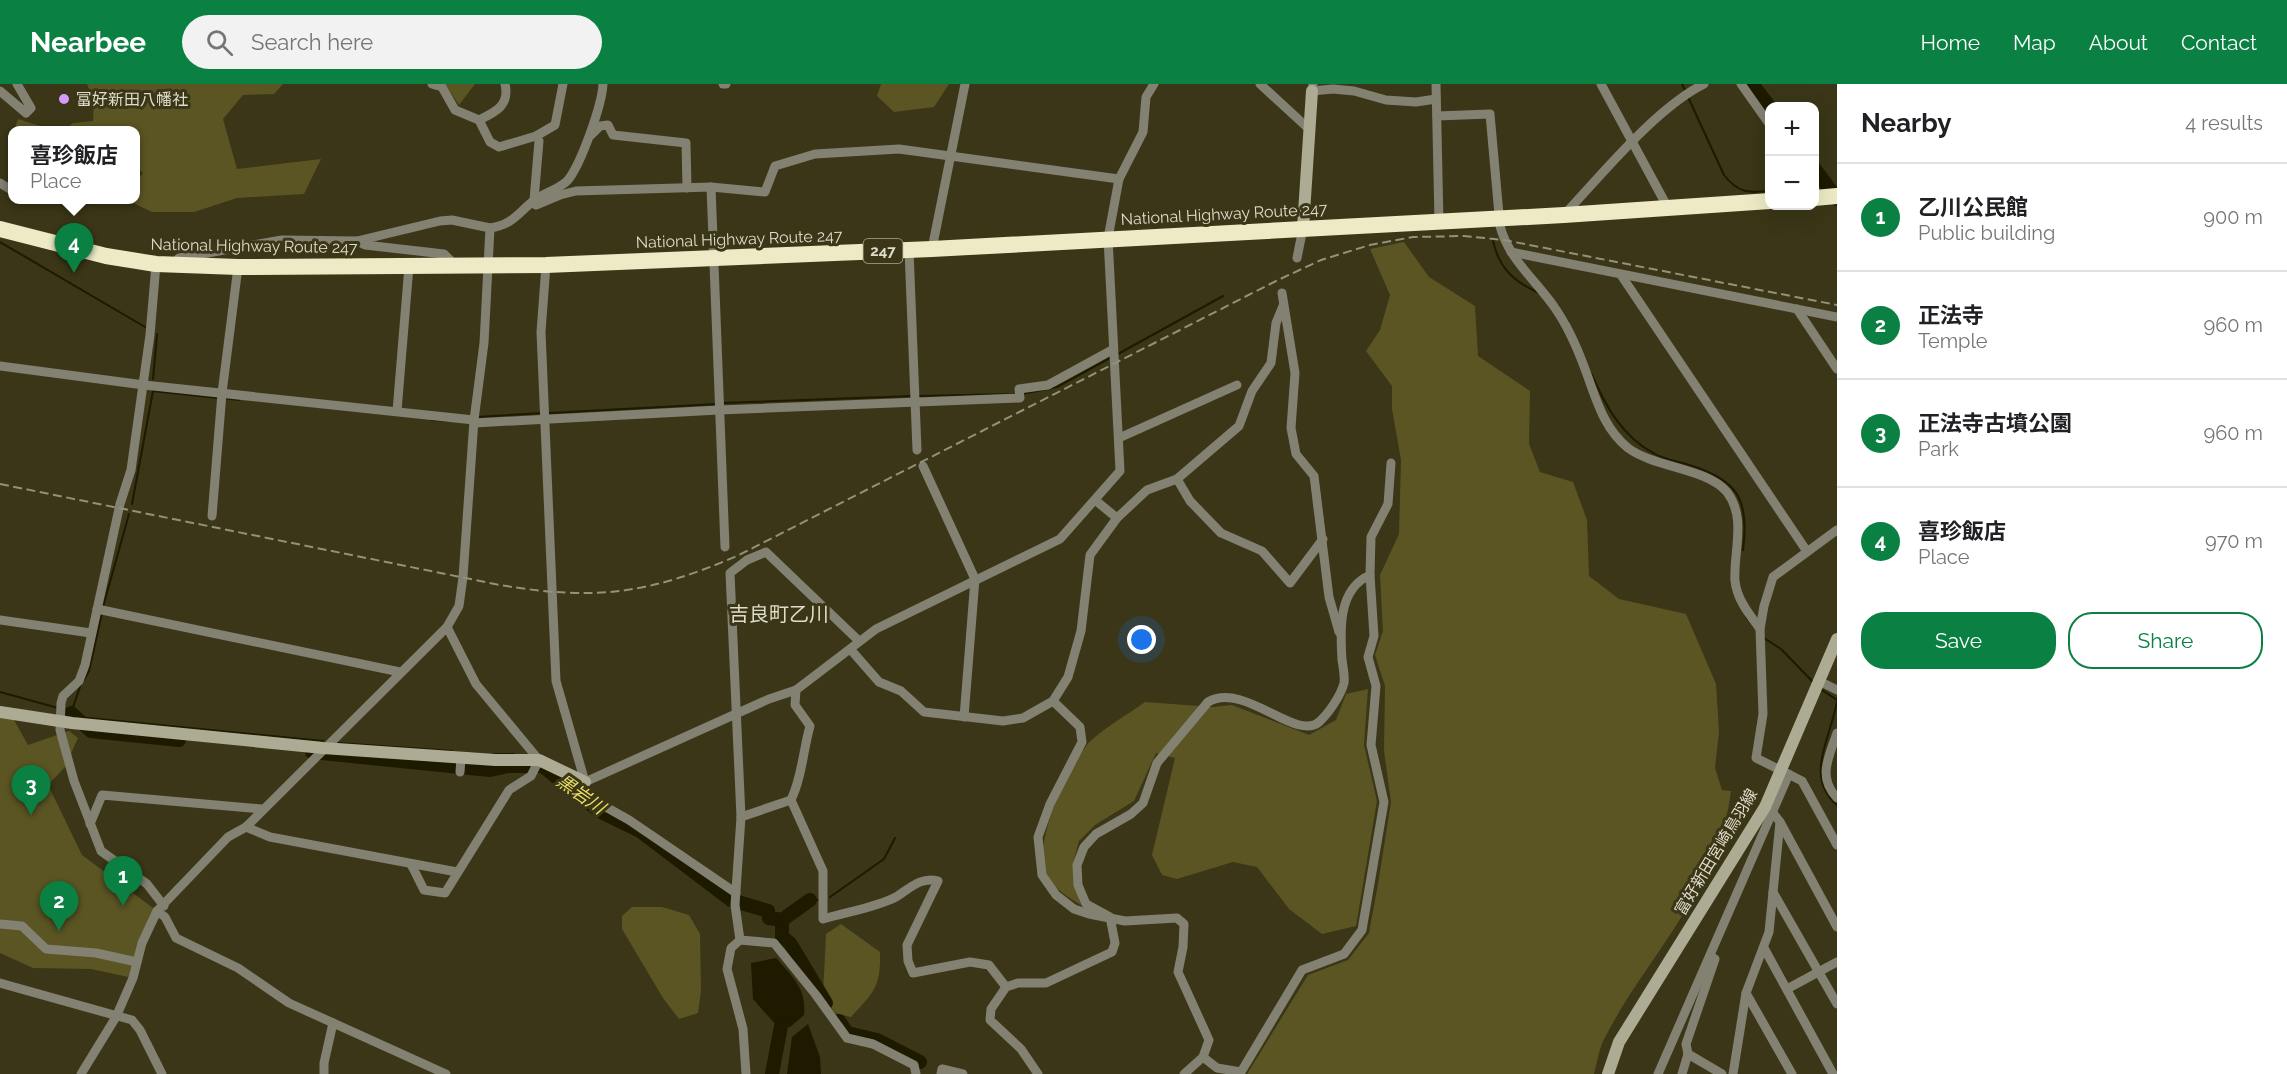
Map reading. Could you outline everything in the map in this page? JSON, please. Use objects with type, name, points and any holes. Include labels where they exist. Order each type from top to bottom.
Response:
[{"type":"highway","name":"National Highway Route 247","points":[[0,229],[106,256],[163,265],[238,267],[546,265],[932,249],[1564,215],[1765,201]]},
{"type":"street","points":[[0,91],[26,113],[31,108],[17,84]]},
{"type":"street","points":[[432,84],[442,87],[455,110],[479,120],[490,142],[499,147],[536,136],[555,125],[563,84]]},
{"type":"street","points":[[479,120],[503,105],[508,96],[505,84]]},
{"type":"street","points":[[446,1074],[289,1002],[238,968],[176,938],[147,884],[101,851],[62,743],[64,719],[61,703],[63,696],[70,691],[82,673],[120,504],[131,470],[163,265],[179,258],[282,240],[357,241],[440,221],[453,220],[490,228],[504,226],[523,212],[534,200],[567,182],[602,100],[603,84]]},
{"type":"street","points":[[932,249],[965,84]]},
{"type":"street","points":[[580,780],[796,690],[876,629],[1060,539],[1120,471],[1108,238],[1119,179],[1143,132],[1146,97],[1154,84]]},
{"type":"street","points":[[1260,84],[1309,129]]},
{"type":"street","points":[[1436,84],[1439,222]]},
{"type":"street","points":[[1601,84],[1668,209]]},
{"type":"street","points":[[1564,215],[1631,142],[1681,98],[1704,84]]},
{"type":"street","points":[[1741,84],[1765,118]]},
{"type":"street","points":[[1297,258],[1303,228],[1312,88],[1354,91],[1386,100],[1416,102],[1436,99]]},
{"type":"street","points":[[1437,116],[1490,114],[1504,240],[1556,308],[1585,369],[1595,402],[1610,428],[1628,448],[1658,464],[1713,482],[1728,493],[1736,512],[1738,537],[1735,582],[1741,602],[1761,629]]},
{"type":"street","points":[[587,138],[600,126],[608,125],[613,135],[686,143],[687,188]]},
{"type":"street","points":[[534,200],[539,141],[536,136]]},
{"type":"street","points":[[523,212],[560,195],[576,191],[711,187],[765,192],[776,166],[814,154],[899,149],[1119,179]]},
{"type":"street","points":[[711,187],[725,548]]},
{"type":"street","points":[[81,1074],[116,1017],[142,943],[161,909],[228,837],[246,827],[262,808],[447,627],[459,606],[474,419],[484,343],[490,228]]},
{"type":"street","points":[[357,241],[365,245],[444,254],[454,265]]},
{"type":"street","points":[[909,250],[917,450]]},
{"type":"street","points":[[1511,252],[1837,317]]},
{"type":"street","points":[[546,265],[541,332],[556,681],[580,780],[579,792],[629,820],[736,893]]},
{"type":"street","points":[[397,411],[409,266]]},
{"type":"street","points":[[212,516],[222,396],[238,267]]},
{"type":"street","points":[[1621,275],[1806,550]]},
{"type":"street","points":[[1282,293],[1295,373],[1290,428],[1296,454],[1314,476],[1329,597],[1341,637]]},
{"type":"street","points":[[851,650],[879,682],[901,691],[924,712],[1003,722],[1023,718],[1053,701],[1068,677],[1081,631],[1090,555],[1117,518],[1147,490],[1177,479],[1239,426],[1252,392],[1271,363],[1276,323],[1283,306]]},
{"type":"street","points":[[1797,309],[1837,369]]},
{"type":"street","points":[[0,366],[222,396],[474,419],[915,402],[1020,394],[1048,385],[1113,351]]},
{"type":"street","points":[[1119,438],[1238,385]]},
{"type":"street","points":[[1203,1057],[1217,1068],[1241,1072],[1302,970],[1344,954],[1362,930],[1384,802],[1371,745],[1376,686],[1368,657],[1374,636],[1370,574],[1371,537],[1388,504],[1391,463]]},
{"type":"street","points":[[923,466],[975,579],[964,717]]},
{"type":"street","points":[[1177,479],[1190,501],[1221,532],[1262,551],[1290,583],[1323,538]]},
{"type":"street","points":[[1095,500],[1117,518]]},
{"type":"street","points":[[1837,530],[1806,550],[1773,577],[1764,606],[1761,629],[1763,714],[1756,758],[1802,781],[1837,845]]},
{"type":"street","points":[[740,940],[735,905],[741,817],[730,573],[747,560],[766,552],[859,641]]},
{"type":"street","points":[[1110,917],[1086,904],[1078,885],[1077,865],[1084,847],[1096,834],[1131,814],[1143,802],[1157,763],[1208,702],[1218,696],[1231,696],[1301,726],[1312,726],[1319,722],[1330,710],[1344,683],[1341,637],[1347,594],[1361,579],[1370,574]]},
{"type":"street","points":[[97,609],[400,672]]},
{"type":"street","points":[[0,620],[91,633]]},
{"type":"street","points":[[447,627],[476,684],[539,761]]},
{"type":"street","name":"富好新田宮崎鳥羽線","points":[[1608,1074],[1619,1042],[1785,772],[1837,639]]},
{"type":"street","points":[[1817,686],[1837,690]]},
{"type":"street","points":[[741,817],[791,800],[800,780],[801,760],[810,726],[795,705],[796,690]]},
{"type":"street","points":[[1053,701],[1080,727],[1082,742],[1050,804],[1038,837],[1042,875],[1056,895],[1074,909],[1125,921],[1177,918],[1184,924],[1183,947],[1178,972],[1209,1040],[1203,1057],[1184,1074]]},
{"type":"street","points":[[0,712],[320,751],[539,761],[556,766],[580,780]]},
{"type":"street","points":[[1837,733],[1825,777],[1837,798]]},
{"type":"street","points":[[460,772],[461,759]]},
{"type":"street","points":[[412,866],[424,891],[446,893],[509,790],[531,776],[539,761]]},
{"type":"street","points":[[1658,1074],[1773,813],[1785,772]]},
{"type":"street","points":[[90,824],[102,795],[262,808]]},
{"type":"street","points":[[791,800],[823,871],[823,919],[895,897],[909,887],[930,878],[938,881],[907,945],[908,961],[913,973],[970,962],[989,965],[1006,987]]},
{"type":"street","points":[[1773,813],[1837,927]]},
{"type":"street","points":[[1733,1074],[1746,993],[1769,932],[1780,822]]},
{"type":"street","points":[[246,827],[270,837],[412,866],[457,872]]},
{"type":"street","points":[[1773,892],[1837,1004]]},
{"type":"street","points":[[1038,1074],[1021,1049],[990,1020],[992,1009],[1006,987],[1018,983],[1046,983],[1112,952],[1115,943],[1110,917]]},
{"type":"street","points":[[0,924],[22,926],[46,949],[96,953],[137,962]]},
{"type":"street","points":[[746,1074],[743,1029],[727,969],[731,948],[740,940],[774,943],[847,1038],[884,1049],[914,1065],[916,1074]]},
{"type":"street","points":[[1764,948],[1833,1074]]},
{"type":"street","points":[[1682,1074],[1688,1054],[1686,1039],[1715,959],[1710,956]]},
{"type":"street","points":[[1787,989],[1837,962]]},
{"type":"street","points":[[0,983],[132,1020],[162,1074]]},
{"type":"street","points":[[1746,993],[1792,1074]]},
{"type":"street","points":[[324,1074],[324,1063],[333,1023]]},
{"type":"street","points":[[1688,1054],[1719,1073]]},
{"type":"street","points":[[941,1074],[942,1069],[963,1074]]},
{"type":"shaded area","points":[[87,84],[283,84],[274,94],[243,95],[223,119],[237,169],[321,159],[304,194],[237,198],[194,212],[152,212],[135,204],[140,204],[140,177],[143,173],[140,170],[140,126],[69,126],[73,123],[93,121],[94,101]]},
{"type":"shaded area","points":[[445,84],[475,84],[459,105]]},
{"type":"shaded area","points":[[881,84],[949,84],[934,107],[894,112],[877,96]]},
{"type":"shaded area","points":[[18,119],[40,126],[15,126]]},
{"type":"shaded area","points":[[1404,242],[1429,277],[1475,306],[1478,356],[1530,391],[1529,444],[1540,472],[1573,482],[1587,520],[1589,576],[1619,599],[1686,614],[1716,684],[1719,732],[1715,768],[1722,790],[1731,791],[1724,826],[1697,890],[1604,1039],[1594,1074],[1247,1074],[1308,975],[1348,960],[1369,933],[1391,802],[1384,751],[1385,686],[1375,655],[1383,631],[1380,575],[1399,534],[1401,460],[1392,409],[1392,386],[1366,351],[1380,330],[1390,295],[1370,249]]},
{"type":"shaded area","points":[[1368,689],[1364,745],[1377,801],[1356,926],[1322,934],[1289,909],[1257,867],[1233,862],[1177,879],[1162,875],[1152,855],[1175,758],[1156,753],[1134,801],[1095,825],[1079,841],[1073,863],[1075,885],[1081,905],[1058,889],[1047,875],[1043,862],[1047,828],[1069,773],[1091,741],[1145,702],[1213,707],[1232,705],[1309,735],[1336,720],[1346,694]]},
{"type":"shaded area","points":[[0,712],[10,713],[28,745],[69,731],[78,738],[65,767],[48,785],[82,855],[157,911],[133,978],[91,969],[33,968],[0,953]]},
{"type":"shaded area","points":[[632,907],[662,907],[689,915],[700,934],[701,991],[698,1013],[679,1019],[663,998],[622,929],[622,916]]},
{"type":"shaded area","points":[[841,924],[880,952],[879,973],[871,995],[851,1017],[835,1013],[823,995],[826,934]]},
{"type":"shaded area","points":[[776,958],[797,984],[803,998],[804,1015],[790,1027],[777,1026],[753,999],[751,963]]},
{"type":"shaded area","points":[[808,1024],[820,1057],[821,1074],[787,1074],[792,1037]]},
{"type":"waterway","points":[[1682,84],[1686,92]]},
{"type":"waterway","points":[[1752,84],[1766,102]]},
{"type":"waterway","points":[[1688,97],[1724,175],[1734,185],[1744,190],[1765,191]]},
{"type":"waterway","points":[[1819,175],[1837,199]]},
{"type":"waterway","points":[[1819,180],[1823,179]]},
{"type":"waterway","points":[[1493,241],[1499,259],[1509,273],[1522,284],[1539,293]]},
{"type":"waterway","points":[[0,242],[145,327]]},
{"type":"waterway","points":[[1118,354],[1223,296]]},
{"type":"waterway","points":[[1558,306],[1568,321]]},
{"type":"waterway","points":[[153,379],[157,334]]},
{"type":"waterway","points":[[1022,394],[1057,387],[1110,358]]},
{"type":"waterway","points":[[1591,373],[1602,397],[1616,419],[1633,439],[1659,456],[1717,476],[1736,493],[1744,517],[1743,550]]},
{"type":"waterway","points":[[132,504],[153,391],[218,398]]},
{"type":"waterway","points":[[917,396],[1017,394]]},
{"type":"waterway","points":[[722,403],[912,396]]},
{"type":"waterway","points":[[223,398],[239,400]]},
{"type":"waterway","points":[[549,413],[717,404]]},
{"type":"waterway","points":[[477,417],[543,413]]},
{"type":"waterway","points":[[432,420],[450,421]]},
{"type":"waterway","points":[[103,607],[129,514]]},
{"type":"waterway","points":[[84,680],[89,671],[102,613]]},
{"type":"waterway","points":[[1746,617],[1757,631]]},
{"type":"waterway","points":[[1764,638],[1781,649],[1813,682]]},
{"type":"waterway","points":[[63,710],[71,713],[81,684]]},
{"type":"waterway","points":[[1819,688],[1837,700]]},
{"type":"waterway","points":[[0,692],[58,708]]},
{"type":"waterway","points":[[1837,701],[1822,755],[1821,769],[1822,781],[1827,794],[1837,805]]},
{"type":"waterway","name":"黒岩川","points":[[71,713],[91,731],[179,740]]},
{"type":"waterway","points":[[78,717],[323,741]]},
{"type":"waterway","points":[[337,743],[452,751]]},
{"type":"waterway","name":"黒岩川","points":[[312,752],[490,770],[508,766],[543,766],[579,796],[603,813],[640,831],[731,900],[768,911],[769,918],[782,920],[782,937],[790,943],[826,1003]]},
{"type":"waterway","points":[[493,754],[514,754]]},
{"type":"waterway","points":[[830,897],[884,859],[895,838]]},
{"type":"waterway","points":[[810,900],[819,900]]},
{"type":"waterway","points":[[782,920],[810,900]]},
{"type":"waterway","name":"黒岩川","points":[[839,1021],[847,1033],[877,1040],[920,1062]]},
{"type":"waterway","points":[[772,1074],[781,1026]]},
{"type":"railway","points":[[0,484],[500,585],[565,593],[621,591],[676,579],[737,556],[1276,281],[1321,260],[1370,245],[1413,237],[1464,236],[1504,240],[1837,305]]},
{"type":"place","name":"富好新田八幡社","points":[[64,99]]},
{"type":"place","name":"喜珍飯店","points":[[74,273]]},
{"type":"place","name":"正法寺古墳公園","points":[[31,815]]},
{"type":"place","name":"乙川公民館","points":[[123,906]]},
{"type":"place","name":"正法寺","points":[[59,931]]},
{"type":"district","name":"吉良町乙川","points":[[779,614]]}]
